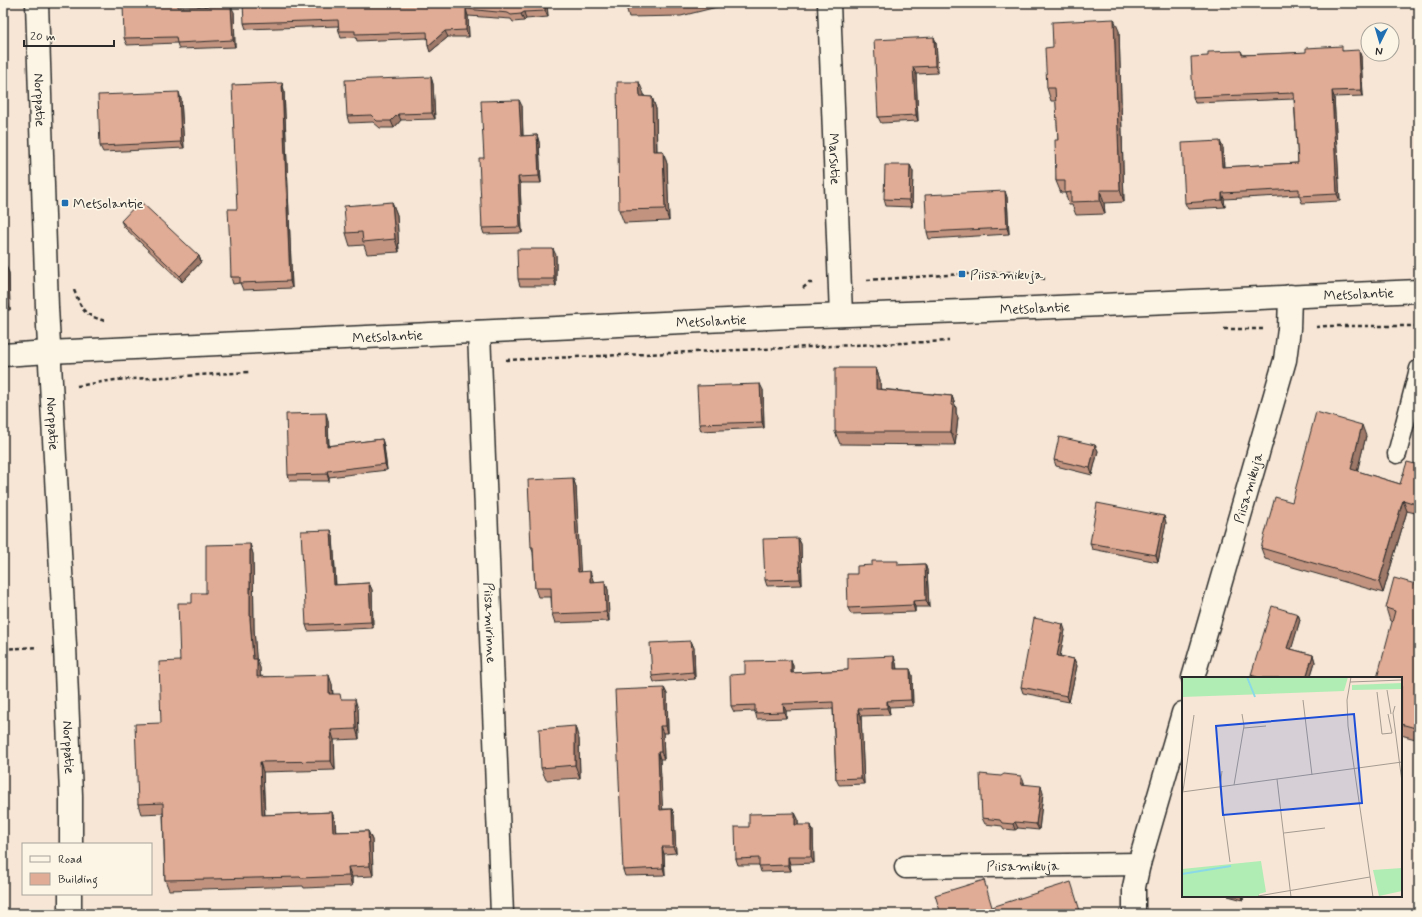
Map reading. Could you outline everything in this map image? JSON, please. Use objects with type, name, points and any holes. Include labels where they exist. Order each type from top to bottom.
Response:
[{"type":"street","name":"Norppatie","points":[[37,3],[46,300],[65,646],[71,795],[71,843]]},
{"type":"street","name":"Marsutie","points":[[829,3],[841,315]]},
{"type":"street","name":"Metsolantie","points":[[3,355],[841,315],[971,311],[1419,291]]},
{"type":"street","name":"Piisamikuja","points":[[1193,677],[1285,360],[1289,329],[1290,296]]},
{"type":"street","name":"Piisamirinne","points":[[479,332],[502,914]]},
{"type":"street","points":[[1134,914],[1134,887],[1139,864],[1182,716]]},
{"type":"street","name":"Piisamikuja","points":[[906,867],[1139,864]]},
{"type":"street","points":[[70,895],[70,914]]},
{"type":"lane","points":[[1397,454],[1419,369]]},
{"type":"path","points":[[1222,328],[1289,329],[1326,326],[1419,326]]},
{"type":"path","points":[[480,361],[955,340]]},
{"type":"path","points":[[52,390],[115,380],[257,371]]},
{"type":"path","points":[[3,649],[65,646]]},
{"type":"building","points":[[123,3],[178,3],[178,7],[231,6],[233,40],[177,43],[176,37],[124,38]]},
{"type":"building","points":[[243,3],[545,3],[545,11],[524,12],[521,14],[511,15],[508,13],[466,9],[466,30],[445,31],[428,46],[427,32],[355,34],[355,31],[339,31],[338,20],[244,23]]},
{"type":"building","points":[[625,3],[674,3],[625,4]]},
{"type":"building","points":[[1114,19],[1120,190],[1100,190],[1100,201],[1071,202],[1071,192],[1065,193],[1065,181],[1056,181],[1055,140],[1058,140],[1055,88],[1047,88],[1045,48],[1053,47],[1052,22]]},
{"type":"building","points":[[934,37],[935,66],[913,67],[916,115],[878,117],[874,40]]},
{"type":"building","points":[[1342,46],[1342,51],[1359,50],[1361,90],[1332,91],[1337,194],[1299,196],[1299,189],[1222,193],[1222,200],[1185,203],[1182,143],[1220,141],[1222,167],[1298,163],[1294,93],[1193,97],[1191,57],[1208,56],[1208,52],[1241,51],[1242,55],[1289,53],[1306,52],[1306,48]]},
{"type":"building","points":[[431,77],[432,113],[398,114],[391,121],[377,121],[371,115],[347,116],[345,80]]},
{"type":"building","points":[[617,82],[639,82],[640,96],[652,97],[653,151],[663,151],[665,209],[619,210]]},
{"type":"building","points":[[282,83],[290,281],[240,283],[240,277],[231,277],[228,209],[237,209],[232,85]]},
{"type":"building","points":[[179,92],[181,142],[100,146],[98,95]]},
{"type":"building","points":[[519,100],[521,136],[537,135],[539,176],[518,177],[520,227],[482,228],[479,158],[484,158],[481,101]]},
{"type":"building","points":[[885,165],[910,165],[909,200],[884,199]]},
{"type":"building","points":[[1005,191],[1007,228],[927,232],[925,195]]},
{"type":"building","points":[[140,201],[199,256],[180,276],[121,221]]},
{"type":"building","points":[[392,202],[395,239],[363,242],[362,232],[346,233],[344,206]]},
{"type":"building","points":[[517,249],[553,249],[554,279],[518,279]]},
{"type":"building","points":[[4,261],[5,297],[3,297]]},
{"type":"building","points":[[835,368],[876,368],[876,389],[952,396],[951,405],[953,405],[951,432],[835,432]]},
{"type":"building","points":[[760,384],[762,422],[699,424],[697,386]]},
{"type":"building","points":[[1316,412],[1362,425],[1351,469],[1400,484],[1407,462],[1419,465],[1419,505],[1403,500],[1379,582],[1261,548],[1275,497],[1292,502]]},
{"type":"building","points":[[326,413],[327,446],[382,439],[385,464],[327,471],[327,474],[288,475],[286,414]]},
{"type":"building","points":[[1059,437],[1095,445],[1090,468],[1054,460]]},
{"type":"building","points":[[573,478],[578,572],[590,571],[590,582],[605,581],[606,612],[552,614],[551,588],[535,588],[533,547],[531,547],[528,480]]},
{"type":"building","points":[[1097,503],[1164,516],[1156,555],[1090,543]]},
{"type":"building","points":[[331,530],[334,585],[369,583],[371,622],[306,625],[301,531]]},
{"type":"building","points":[[798,538],[800,579],[765,580],[763,539]]},
{"type":"building","points":[[250,544],[250,619],[253,659],[257,659],[257,677],[329,675],[329,694],[340,694],[341,699],[355,699],[356,729],[331,730],[331,761],[260,762],[262,815],[332,812],[333,832],[368,831],[370,866],[348,867],[349,876],[165,880],[163,803],[138,804],[135,724],[161,723],[159,662],[180,661],[178,603],[192,603],[192,593],[206,593],[206,545]]},
{"type":"building","points":[[872,561],[898,561],[898,565],[925,564],[926,600],[913,601],[913,605],[848,608],[847,574],[857,574],[857,566],[872,565]]},
{"type":"building","points":[[1394,578],[1419,585],[1419,729],[1402,724],[1402,677],[1377,677],[1395,611],[1386,608]]},
{"type":"building","points":[[1272,606],[1298,614],[1287,648],[1313,655],[1306,677],[1257,677],[1251,675]]},
{"type":"building","points":[[1034,618],[1063,624],[1057,656],[1074,659],[1067,696],[1021,687]]},
{"type":"building","points":[[691,641],[693,672],[652,676],[650,643]]},
{"type":"building","points":[[894,656],[894,669],[910,669],[911,700],[887,701],[887,708],[858,709],[861,778],[836,779],[833,702],[783,704],[784,712],[755,713],[755,705],[731,706],[730,675],[745,674],[745,661],[791,660],[791,673],[848,670],[848,658]]},
{"type":"building","points":[[664,688],[666,726],[660,726],[661,752],[658,752],[660,810],[672,809],[673,847],[662,847],[663,868],[623,870],[615,690]]},
{"type":"building","points":[[575,726],[575,765],[541,768],[539,729]]},
{"type":"building","points":[[980,774],[1021,776],[1021,784],[1041,786],[1036,824],[1015,822],[1013,824],[1002,823],[1000,820],[982,818]]},
{"type":"building","points":[[795,813],[795,825],[811,825],[811,857],[788,857],[788,865],[759,866],[759,858],[736,859],[735,827],[749,827],[749,814]]},
{"type":"building","points":[[984,880],[992,907],[1071,882],[1081,914],[941,914],[935,895]]},
{"type":"place","name":"Metsolantie","points":[[65,203]]},
{"type":"place","name":"Piisamikuja","points":[[962,274]]}]
